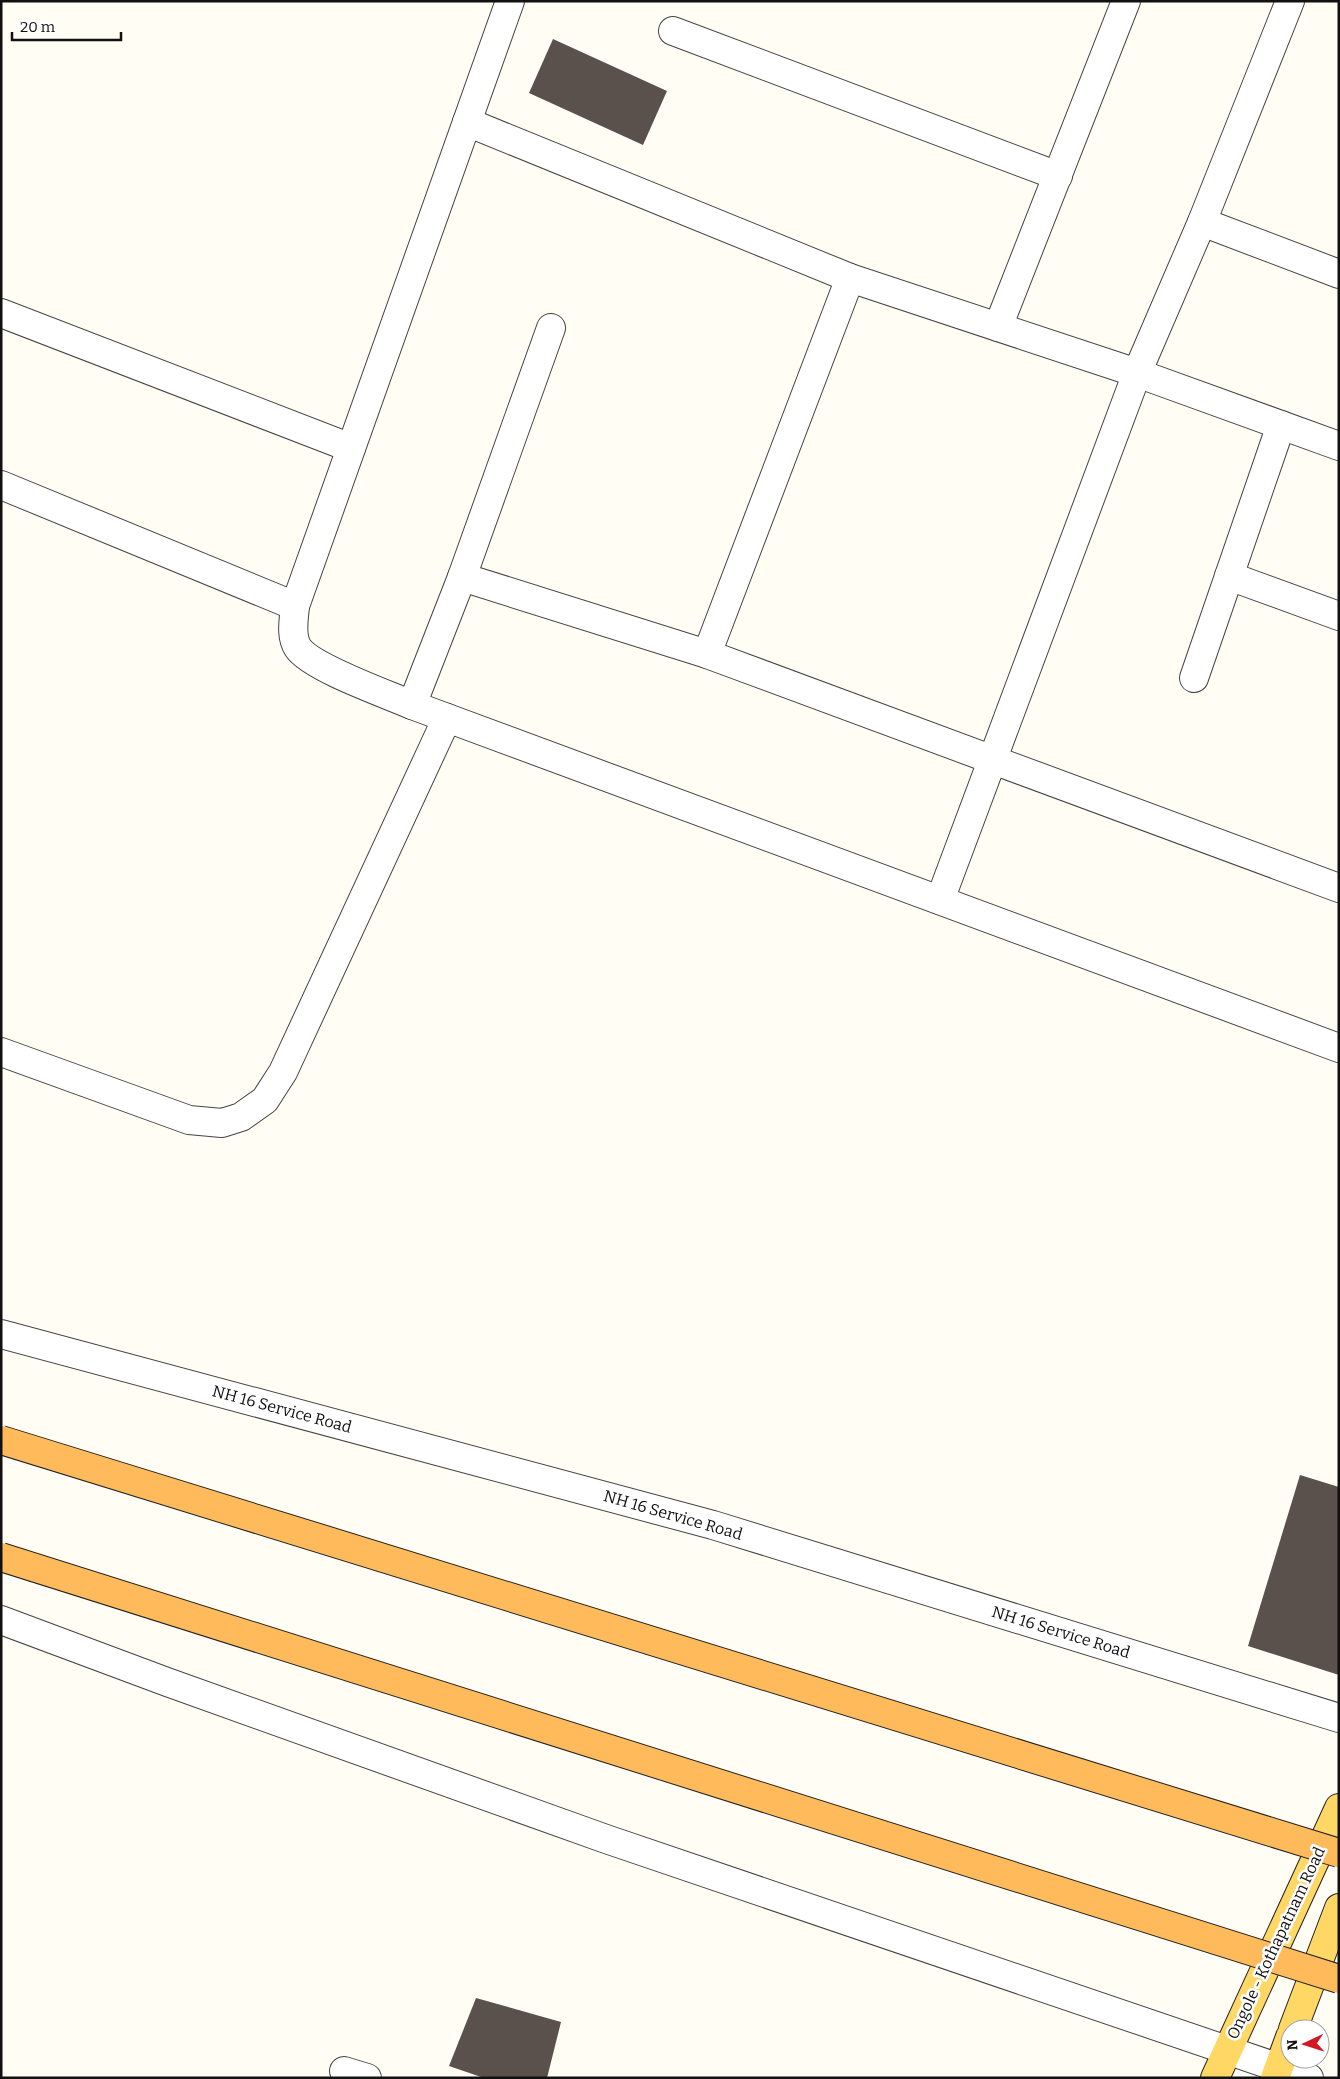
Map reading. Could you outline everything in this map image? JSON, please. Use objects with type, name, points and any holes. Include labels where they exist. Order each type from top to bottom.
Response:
[{"type":"highway","points":[[1,1440],[1339,1853]]},
{"type":"highway","points":[[1,1557],[1339,1979]]},
{"type":"main road","name":"Ongole - Kothapatnam Road","points":[[1215,2078],[1339,1808]]},
{"type":"main road","points":[[1297,2019],[1339,1908]]},
{"type":"street","points":[[510,1],[295,606],[293,630],[297,647],[310,661],[412,705],[1339,1048]]},
{"type":"street","points":[[998,328],[1126,1]]},
{"type":"street","points":[[940,900],[1137,373],[1202,222],[1290,1]]},
{"type":"street","points":[[673,31],[1058,176]]},
{"type":"street","points":[[467,122],[850,278],[1137,373],[1339,446]]},
{"type":"street","points":[[1202,222],[1339,274]]},
{"type":"street","points":[[707,654],[850,278]]},
{"type":"street","points":[[1,313],[351,448]]},
{"type":"street","points":[[412,705],[462,577],[551,328]]},
{"type":"street","points":[[1194,678],[1281,425]]},
{"type":"street","points":[[1,485],[295,606]]},
{"type":"street","points":[[1229,576],[1339,616]]},
{"type":"street","points":[[462,577],[707,654],[1339,888]]},
{"type":"street","points":[[1,1052],[189,1120],[222,1123],[240,1117],[265,1100],[283,1072],[447,718]]},
{"type":"street","name":"NH 16 Service Road","points":[[1,1334],[714,1525],[1339,1718]]},
{"type":"street","points":[[1,1620],[167,1682],[597,1836],[1226,2051],[1277,2073],[1309,2078]]},
{"type":"building","points":[[553,39],[667,91],[643,145],[529,93]]},
{"type":"building","points":[[1300,1475],[1339,1487],[1339,1675],[1248,1646]]},
{"type":"building","points":[[476,1998],[561,2022],[547,2078],[484,2078],[449,2066]]}]
